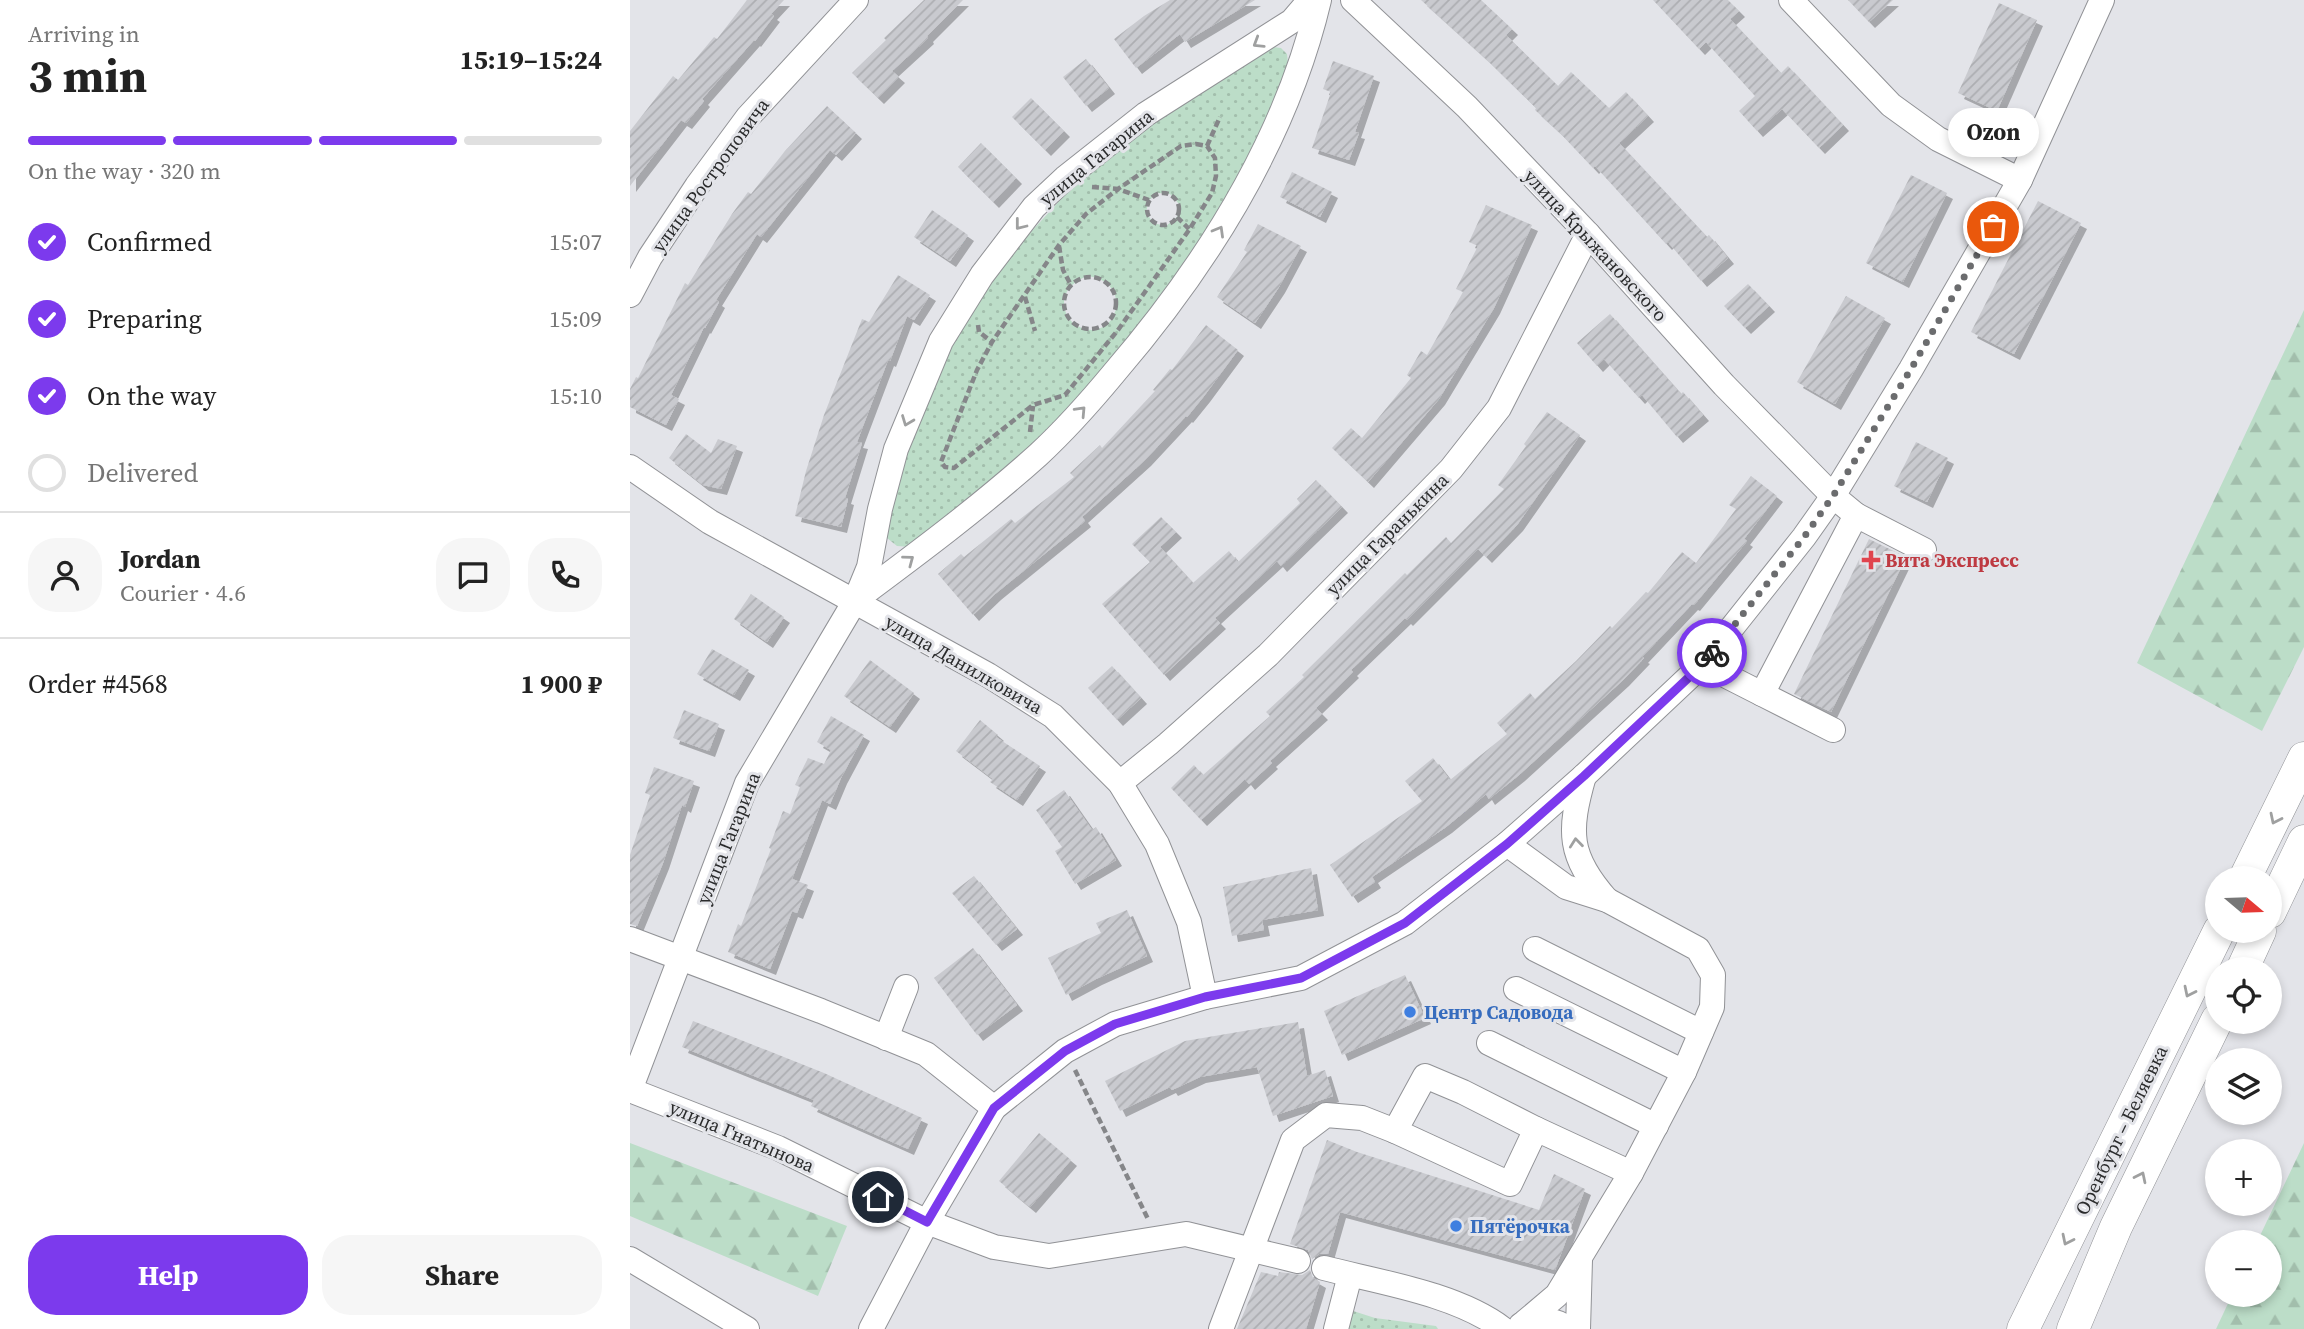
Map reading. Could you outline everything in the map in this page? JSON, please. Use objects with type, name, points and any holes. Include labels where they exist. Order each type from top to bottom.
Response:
[{"type":"main road","points":[[2251,866],[2304,758]]},
{"type":"main road","points":[[2282,897],[2296,880],[2304,841]]},
{"type":"main road","name":"Оренбург – Беляевка","points":[[2024,1329],[2213,943]]},
{"type":"main road","name":"Оренбург – Беляевка","points":[[2073,1329],[2116,1227],[2210,1034]]},
{"type":"street","name":"улица Ростроповича","points":[[630,295],[650,257],[697,186],[748,117],[856,0]]},
{"type":"street","name":"улица Гагарина","points":[[630,1090],[747,783],[855,601],[869,567],[880,509],[896,449],[941,341],[982,275],[1034,207],[1065,178],[1146,114],[1292,21],[1310,0]]},
{"type":"street","name":"улица Гагарина","points":[[855,601],[915,556],[1039,454],[1083,409],[1176,296],[1206,252],[1272,133],[1301,63],[1319,0]]},
{"type":"street","name":"улица Крыжановского","points":[[1353,0],[1467,107],[1588,234],[1724,385],[1833,496],[1856,515],[1924,551]]},
{"type":"street","points":[[1791,0],[1891,105],[1938,139],[2020,180]]},
{"type":"street","points":[[871,1329],[927,1222],[994,1108],[1065,1051],[1115,1024],[1205,997],[1301,978],[1405,923],[1507,844],[1703,664],[1804,537],[1833,496],[1911,369],[2020,180],[2102,0]]},
{"type":"street","name":"улица Гаранькина","points":[[1120,783],[1268,655],[1451,469],[1499,408],[1588,234]]},
{"type":"street","name":"улица Данилковича","points":[[630,467],[710,522],[988,675],[1053,716],[1120,783],[1157,844],[1189,922],[1205,997]]},
{"type":"street","points":[[1762,694],[1856,515]]},
{"type":"street","points":[[1703,664],[1833,730]]},
{"type":"street","points":[[1584,776],[1574,810],[1574,850],[1592,884],[1607,901]]},
{"type":"street","points":[[1507,844],[1566,887],[1607,901],[1698,949],[1713,975],[1712,1007],[1684,1072],[1631,1173],[1557,1295],[1514,1327]]},
{"type":"street","points":[[630,939],[926,1054],[994,1108]]},
{"type":"street","points":[[1535,949],[1701,1032]]},
{"type":"street","points":[[886,1038],[906,987]]},
{"type":"street","points":[[1516,989],[1684,1072]]},
{"type":"street","points":[[1489,1043],[1656,1126]]},
{"type":"street","points":[[1395,1131],[1425,1076],[1631,1173]]},
{"type":"street","name":"улица Гнатынова","points":[[630,1090],[778,1148],[927,1222],[994,1247],[1049,1256],[1186,1234],[1298,1261]]},
{"type":"street","points":[[1221,1329],[1293,1140],[1326,1115],[1362,1118],[1510,1184],[1536,1129]]},
{"type":"street","points":[[1578,1329],[1580,1258]]},
{"type":"street","points":[[630,1259],[747,1329]]},
{"type":"street","points":[[1324,1268],[1453,1303],[1493,1322],[1514,1327],[1538,1319],[1549,1320],[1569,1329]]},
{"type":"street","points":[[1336,1329],[1350,1275]]},
{"type":"path","points":[[1207,146],[1220,117]]},
{"type":"path","points":[[1181,146],[1207,146],[1215,158],[1216,176],[1212,192],[1118,330],[1065,396],[1033,405],[954,468],[944,467],[941,462],[977,370],[992,342],[1059,245],[1086,214],[1181,146]]},
{"type":"path","points":[[1065,178],[1074,185],[1118,189],[1149,200]]},
{"type":"path","points":[[1158,193],[1170,194],[1179,204],[1177,217],[1166,226],[1153,223],[1146,212],[1149,200],[1158,193]]},
{"type":"path","points":[[1059,245],[1063,270],[1071,285]]},
{"type":"path","points":[[1088,276],[1100,278],[1109,284],[1115,293],[1117,304],[1115,315],[1108,324],[1098,329],[1086,330],[1070,321],[1064,304],[1065,294],[1071,285],[1088,276]]},
{"type":"path","points":[[1025,296],[1035,331]]},
{"type":"path","points":[[1065,1051],[1148,1220],[1160,1219]]},
{"type":"green space","points":[[1273,47],[1281,48],[1287,54],[1288,64],[1261,137],[1200,247],[1131,345],[1033,445],[911,547],[897,546],[887,538],[887,524],[906,455],[929,389],[973,306],[1029,234],[1074,185],[1157,119]],"holes":[[[1158,193],[1170,194],[1179,204],[1177,217],[1166,226],[1153,223],[1146,212],[1149,200]],[[1088,276],[1103,281],[1112,289],[1116,299],[1116,310],[1112,319],[1094,330],[1075,324],[1067,316],[1064,306],[1068,290],[1077,281]]]},
{"type":"green space","points":[[2304,310],[2304,647],[2262,731],[2137,663]]},
{"type":"green space","points":[[630,1143],[847,1226],[818,1296],[630,1216]]},
{"type":"green space","points":[[2304,1143],[2304,1329],[2216,1329],[2226,1307],[2282,1307],[2282,1230],[2263,1230],[2269,1216],[2282,1216],[2282,1189]]},
{"type":"green space","points":[[1347,1309],[1375,1318],[1436,1326],[1438,1329],[1343,1329]]},
{"type":"building","points":[[747,0],[784,0],[771,14],[774,16],[755,41],[702,99],[704,101],[686,123],[681,120],[630,186],[630,131],[673,76],[678,80],[714,37],[717,39]]},
{"type":"building","points":[[924,0],[963,0],[928,38],[892,71],[899,77],[878,98],[852,73]]},
{"type":"building","points":[[1170,0],[1255,0],[1185,42],[1180,34],[1136,68],[1114,39]]},
{"type":"building","points":[[1421,0],[1481,0],[1512,29],[1506,35],[1558,86],[1571,72],[1609,108],[1626,92],[1648,116],[1619,143],[1728,258],[1701,281],[1668,242],[1666,244],[1595,166],[1593,168],[1485,58]]},
{"type":"building","points":[[1653,0],[1728,0],[1739,11],[1730,19],[1781,73],[1788,66],[1843,125],[1819,148],[1782,109],[1757,131],[1739,111],[1755,96],[1706,42],[1699,49]]},
{"type":"building","points":[[1848,0],[1893,0],[1869,22]]},
{"type":"building","points":[[1999,3],[2037,20],[1997,111],[1958,93]]},
{"type":"building","points":[[1086,59],[1109,88],[1086,106],[1063,77]]},
{"type":"building","points":[[1333,61],[1374,76],[1355,132],[1359,133],[1349,160],[1312,148],[1331,92],[1323,89]]},
{"type":"building","points":[[1031,98],[1064,131],[1045,150],[1012,117]]},
{"type":"building","points":[[827,106],[856,133],[836,155],[830,150],[761,237],[757,234],[716,300],[719,302],[671,395],[679,399],[666,425],[630,407],[630,389],[685,283],[688,285],[748,192],[751,194],[785,151]]},
{"type":"building","points":[[981,143],[1016,178],[993,202],[958,167]]},
{"type":"building","points":[[1292,172],[1332,192],[1320,217],[1280,197]]},
{"type":"building","points":[[1911,175],[1947,193],[1903,282],[1866,263]]},
{"type":"building","points":[[2038,201],[2081,223],[2014,354],[1971,332]]},
{"type":"building","points":[[1486,205],[1532,225],[1494,308],[1439,399],[1368,482],[1332,448],[1351,428],[1362,438],[1411,378],[1407,375],[1421,351],[1427,355],[1463,292],[1456,289],[1478,246],[1469,242]]},
{"type":"building","points":[[932,210],[968,235],[950,261],[914,237]]},
{"type":"building","points":[[1258,224],[1301,246],[1279,287],[1255,323],[1217,297],[1247,252],[1244,250]]},
{"type":"building","points":[[898,275],[930,295],[914,320],[907,316],[890,361],[888,360],[857,442],[862,443],[845,498],[848,499],[841,527],[795,516],[824,415],[862,319],[869,322]]},
{"type":"building","points":[[1748,284],[1769,306],[1745,328],[1724,306]]},
{"type":"building","points":[[1846,296],[1885,318],[1835,404],[1797,382]]},
{"type":"building","points":[[1610,314],[1703,415],[1677,437],[1642,395],[1639,398],[1604,359],[1597,366],[1577,343]]},
{"type":"building","points":[[1206,325],[1238,350],[1204,396],[1145,460],[1082,517],[1085,521],[973,615],[938,574],[961,554],[964,557],[1011,519],[1015,523],[1074,477],[1070,473],[1100,445],[1102,448],[1155,391],[1153,390]]},
{"type":"building","points":[[1547,412],[1580,435],[1517,525],[1486,557],[1478,549],[1407,620],[1405,618],[1351,670],[1353,672],[1316,708],[1322,714],[1270,761],[1272,763],[1249,784],[1245,779],[1201,820],[1171,788],[1194,765],[1203,775],[1270,716],[1266,712],[1304,677],[1302,675],[1405,573],[1407,575],[1446,537],[1451,543],[1504,489],[1498,485]]},
{"type":"building","points":[[686,434],[711,453],[718,439],[737,446],[721,489],[703,485],[669,458]]},
{"type":"building","points":[[1916,442],[1948,458],[1927,502],[1894,486]]},
{"type":"building","points":[[1751,476],[1777,496],[1744,539],[1747,541],[1694,605],[1692,604],[1642,657],[1644,658],[1519,775],[1489,799],[1486,794],[1446,827],[1372,877],[1375,882],[1352,897],[1330,865],[1422,801],[1405,781],[1433,758],[1450,780],[1507,734],[1497,723],[1530,693],[1535,699],[1610,626],[1612,628],[1646,592],[1648,593],[1682,552],[1696,563],[1736,509],[1729,505]]},
{"type":"building","points":[[1316,480],[1342,507],[1281,566],[1277,561],[1215,618],[1220,623],[1164,675],[1102,604],[1150,562],[1132,544],[1161,517],[1176,532],[1160,547],[1193,583],[1229,551],[1238,562],[1300,503],[1297,499]]},
{"type":"building","points":[[1869,539],[1906,557],[1831,712],[1794,694]]},
{"type":"building","points":[[751,594],[784,617],[767,642],[734,619]]},
{"type":"building","points":[[712,649],[749,670],[734,695],[697,674]]},
{"type":"building","points":[[870,660],[914,693],[890,727],[844,696]]},
{"type":"building","points":[[1112,666],[1141,698],[1117,720],[1088,688]]},
{"type":"building","points":[[684,710],[719,724],[709,751],[673,738]]},
{"type":"building","points":[[831,716],[864,735],[830,804],[822,800],[792,879],[808,885],[797,913],[792,911],[770,969],[728,952],[738,924],[741,926],[783,811],[790,814],[800,787],[795,785],[808,758],[824,764],[831,750],[817,742]]},
{"type":"building","points":[[980,720],[998,735],[996,737],[1040,766],[1017,800],[990,782],[993,779],[956,751]]},
{"type":"building","points":[[654,767],[694,781],[685,807],[682,805],[663,863],[637,926],[630,924],[630,855],[650,795],[645,793]]},
{"type":"building","points":[[1064,790],[1092,830],[1096,827],[1116,860],[1075,884],[1055,851],[1062,847],[1036,810]]},
{"type":"building","points":[[1311,868],[1318,910],[1262,920],[1264,930],[1232,936],[1223,887]]},
{"type":"building","points":[[974,876],[1017,929],[996,945],[952,893]]},
{"type":"building","points":[[1127,910],[1147,956],[1066,995],[1048,958],[1101,933],[1096,923]]},
{"type":"building","points":[[973,948],[1017,1005],[977,1035],[934,978]]},
{"type":"building","points":[[1405,975],[1425,1018],[1342,1055],[1324,1011]]},
{"type":"building","points":[[693,1021],[824,1073],[922,1118],[908,1149],[811,1106],[814,1100],[682,1047]]},
{"type":"building","points":[[1298,1022],[1307,1076],[1325,1070],[1333,1096],[1273,1116],[1257,1067],[1200,1077],[1172,1090],[1170,1087],[1120,1111],[1105,1081],[1185,1041]]},
{"type":"building","points":[[1039,1133],[1071,1160],[1030,1207],[999,1181]]},
{"type":"building","points":[[1327,1140],[1539,1210],[1554,1174],[1585,1189],[1555,1270],[1340,1212],[1328,1254],[1319,1254],[1312,1259],[1308,1250],[1290,1244]]},
{"type":"building","points":[[1310,1270],[1313,1278],[1320,1282],[1306,1329],[1237,1329],[1261,1272],[1278,1276],[1279,1272],[1302,1275]]},
{"type":"way so far","points":[[1712,653],[1833,496],[1911,369],[1993,227]]},
{"type":"place","name":"Ozon","points":[[1993,227]]},
{"type":"place","name":"Вита Экспресс","points":[[1871,560]]},
{"type":"place","name":"Центр Садовода","points":[[1410,1012]]},
{"type":"place","name":"Пятёрочка","points":[[1456,1226]]},
{"type":"route","points":[[878,1197],[927,1222],[994,1108],[1065,1051],[1115,1024],[1205,997],[1301,978],[1405,923],[1507,844],[1584,776],[1712,653]]}]
